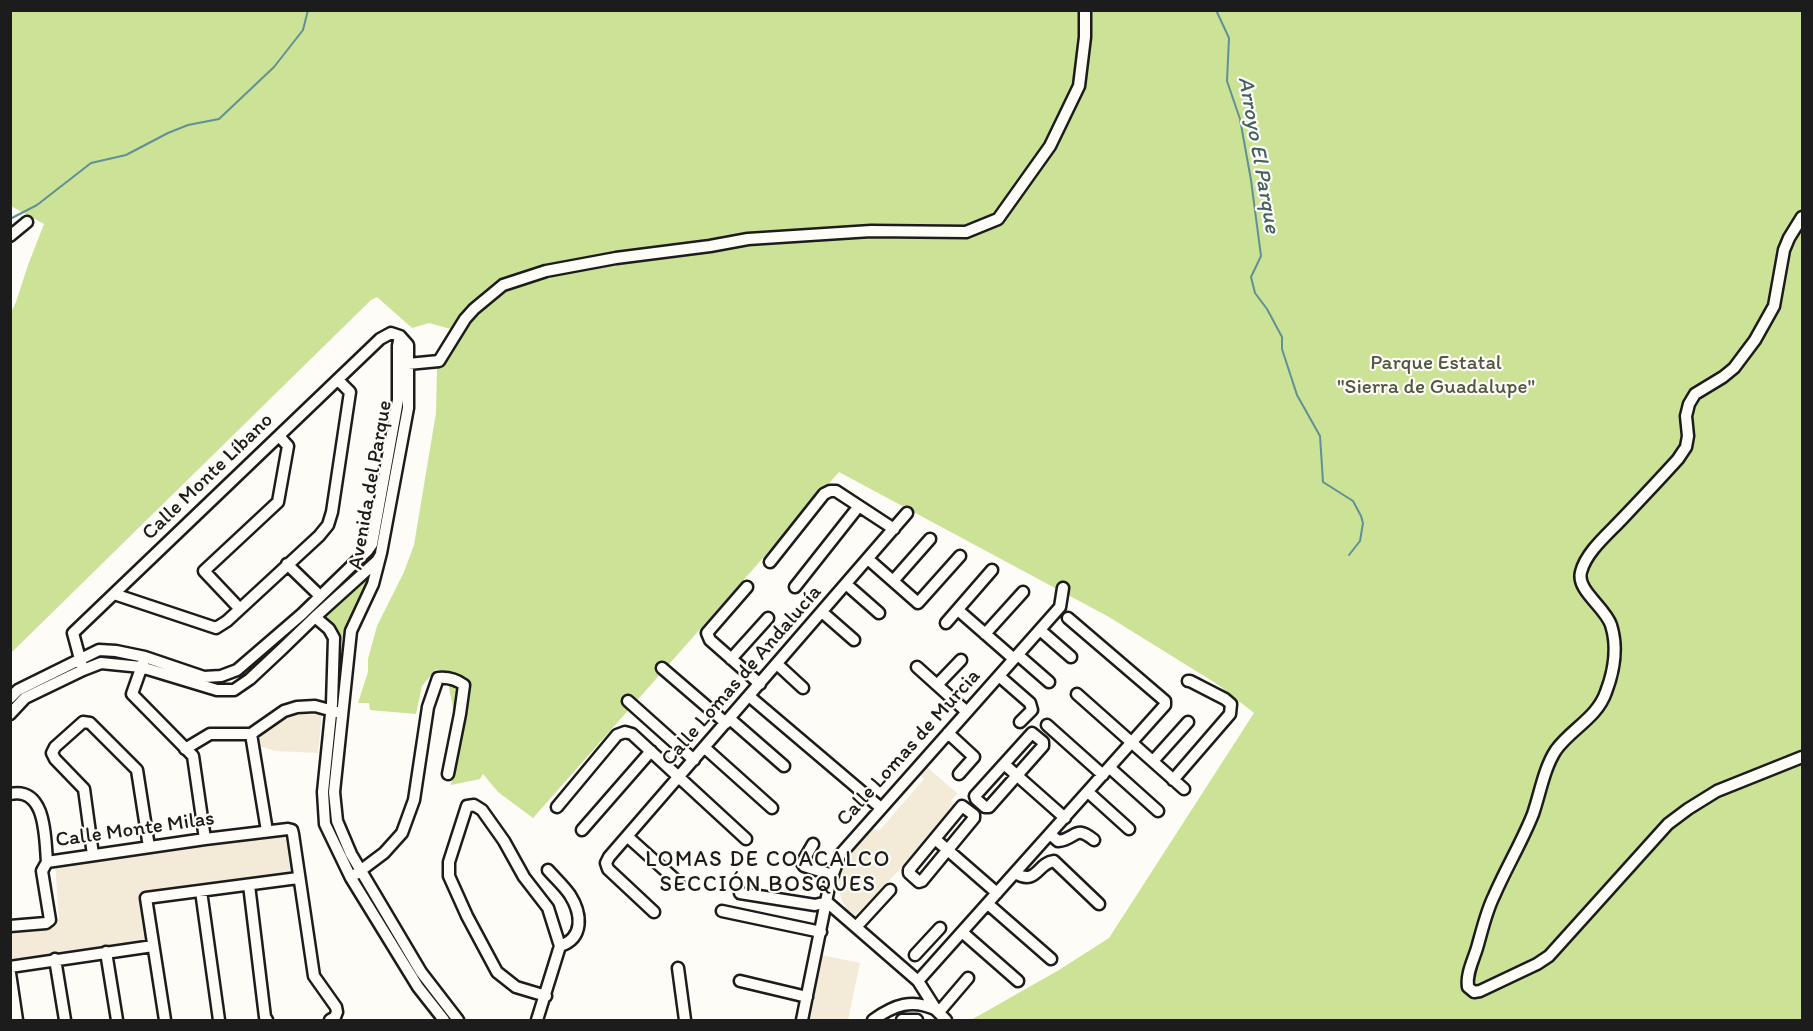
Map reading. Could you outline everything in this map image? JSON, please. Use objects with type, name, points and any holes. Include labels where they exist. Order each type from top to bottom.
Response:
[{"type":"street","points":[[408,364],[439,361],[465,319],[474,309],[503,285],[546,271],[616,258],[748,239],[871,231],[966,232],[998,219],[1050,146],[1079,86],[1085,37],[1085,10]]},
{"type":"street","points":[[1803,217],[1784,250],[1774,306],[1755,340],[1734,368],[1723,378],[1695,394],[1686,416],[1688,436],[1686,447],[1678,459],[1598,545],[1581,571],[1580,580],[1583,588],[1605,612],[1611,625],[1614,661],[1610,679],[1597,710],[1557,749],[1550,763],[1532,816],[1493,898],[1469,972],[1468,987],[1474,992],[1480,991],[1549,956],[1650,843],[1668,824],[1688,809],[1717,791],[1803,757]]},
{"type":"street","points":[[10,236],[27,222]]},
{"type":"street","name":"Calle Monte Líbano","points":[[82,664],[73,633],[385,335],[391,333],[400,336]]},
{"type":"street","name":"Avenida del Parque","points":[[143,662],[204,677],[221,676],[237,670],[302,614],[370,548],[384,511],[408,408],[408,345],[400,336]]},
{"type":"street","name":"Avenida del Parque","points":[[400,336],[398,400],[381,554],[373,584],[351,631],[323,792],[325,824],[351,878],[423,983],[458,1020]]},
{"type":"street","points":[[114,594],[216,628],[227,621],[319,536],[328,525],[350,392],[338,380]]},
{"type":"street","points":[[239,608],[204,571],[278,502],[288,446],[279,436]]},
{"type":"street","points":[[770,562],[824,494],[830,491],[836,491],[894,529]]},
{"type":"street","points":[[795,587],[859,506]]},
{"type":"street","name":"Calle Lomas de Andalucía","points":[[654,912],[608,869],[606,863],[609,857],[907,513]]},
{"type":"street","points":[[893,581],[930,538]]},
{"type":"street","points":[[10,714],[18,695],[82,664],[99,650],[116,651],[217,690],[234,690],[282,650],[377,561],[381,554]]},
{"type":"street","points":[[868,559],[916,602],[921,602],[960,556]]},
{"type":"street","points":[[287,564],[320,596]]},
{"type":"street","points":[[946,623],[992,570]]},
{"type":"street","points":[[846,584],[879,613]]},
{"type":"street","points":[[747,587],[707,633],[710,640],[760,684]]},
{"type":"street","name":"Calle Lomas de Murcia","points":[[802,1020],[833,875],[840,855],[1060,607],[1063,588]]},
{"type":"street","points":[[985,634],[1023,592]]},
{"type":"street","points":[[958,610],[985,634],[1049,682]]},
{"type":"street","points":[[822,612],[854,640]]},
{"type":"street","name":"Avenida del Parque","points":[[315,617],[329,629],[334,638],[337,712],[334,792],[337,821],[361,871],[444,1020]]},
{"type":"street","points":[[731,659],[768,618]]},
{"type":"street","points":[[918,981],[1132,743],[1165,703],[1068,618]]},
{"type":"street","points":[[1040,630],[1071,657]]},
{"type":"street","points":[[272,639],[282,650]]},
{"type":"street","points":[[937,685],[961,660]]},
{"type":"street","points":[[143,662],[132,694],[193,756],[205,839]]},
{"type":"street","points":[[777,664],[803,688]]},
{"type":"street","points":[[917,667],[967,712]]},
{"type":"street","points":[[662,668],[784,766]]},
{"type":"street","points":[[999,676],[1032,707],[1020,723]]},
{"type":"street","points":[[351,878],[384,853],[402,833],[414,800],[428,707],[438,678],[459,681],[464,685],[448,774]]},
{"type":"street","points":[[1173,780],[1232,710],[1226,699],[1188,681]]},
{"type":"street","points":[[1077,694],[1184,789]]},
{"type":"street","points":[[749,696],[881,808]]},
{"type":"street","points":[[628,701],[694,760]]},
{"type":"street","points":[[185,749],[210,734],[251,734],[284,711],[297,707],[315,706],[337,712]]},
{"type":"street","points":[[93,855],[84,789],[52,753],[55,747],[83,722],[90,723],[137,770],[149,847]]},
{"type":"street","points":[[1152,761],[1188,722]]},
{"type":"street","points":[[1047,725],[1158,811]]},
{"type":"street","points":[[557,807],[617,735],[625,732],[632,734],[746,839]]},
{"type":"street","points":[[948,733],[974,757],[959,774]]},
{"type":"street","points":[[1032,733],[1043,742],[1043,746],[1017,775],[989,807],[985,807],[976,799],[975,796],[1032,733]]},
{"type":"street","points":[[251,734],[267,831]]},
{"type":"street","points":[[705,748],[771,808]]},
{"type":"street","points":[[582,830],[651,751]]},
{"type":"street","points":[[1004,764],[1065,818]]},
{"type":"street","points":[[1088,792],[1129,829]]},
{"type":"street","points":[[10,794],[27,796],[36,803],[42,813],[47,862]]},
{"type":"street","points":[[537,1020],[546,996],[560,946],[548,908],[524,877],[482,810],[474,806],[467,807],[449,862],[449,876],[497,972],[516,987],[546,996]]},
{"type":"street","points":[[961,807],[964,807],[974,815],[974,818],[948,850],[922,881],[919,882],[909,873],[935,838],[961,807]]},
{"type":"street","name":"Calle Monte Milas","points":[[10,926],[46,923],[50,920],[42,871],[47,862],[288,829],[292,830],[298,878]]},
{"type":"street","points":[[1050,834],[1058,841],[1084,832],[1094,840]]},
{"type":"street","points":[[628,837],[678,882]]},
{"type":"street","points":[[935,838],[997,893]]},
{"type":"street","points":[[813,844],[802,862],[804,866],[833,875]]},
{"type":"street","points":[[1015,873],[1022,877],[1034,876],[1047,863],[1054,861],[1100,904]]},
{"type":"street","points":[[548,870],[570,895],[578,918],[576,936],[569,943],[560,946]]},
{"type":"street","points":[[165,1020],[146,898],[298,878],[314,976],[336,1007],[335,1017],[330,1020]]},
{"type":"street","points":[[249,885],[267,1020]]},
{"type":"street","points":[[856,927],[890,890]]},
{"type":"street","points":[[201,891],[219,1020]]},
{"type":"street","points":[[740,893],[815,905],[827,902],[918,981],[941,1014]]},
{"type":"street","points":[[988,904],[1051,959]]},
{"type":"street","points":[[722,911],[821,932]]},
{"type":"street","points":[[962,932],[1018,981]]},
{"type":"street","points":[[915,955],[936,933],[947,949]]},
{"type":"street","points":[[10,967],[153,946]]},
{"type":"street","points":[[106,952],[117,1020]]},
{"type":"street","points":[[55,959],[65,1020]]},
{"type":"street","points":[[678,968],[685,1020]]},
{"type":"street","points":[[10,973],[18,1020]]},
{"type":"street","points":[[941,1014],[968,978]]},
{"type":"street","points":[[740,981],[807,997]]},
{"type":"street","points":[[873,1020],[885,1011],[913,1003],[926,1005],[941,1014]]},
{"type":"street","points":[[902,1020],[917,1020]]},
{"type":"shaded area","points":[[287,713],[322,715],[318,753],[276,751],[253,744],[257,737]]},
{"type":"shaded area","points":[[927,767],[958,794],[951,800],[955,805],[902,867],[854,917],[847,910],[841,898],[838,887],[840,871],[847,858],[873,828],[878,832],[924,779],[919,774]]},
{"type":"shaded area","points":[[290,830],[297,877],[144,896],[151,944],[11,966],[11,928],[59,920],[55,863]]},
{"type":"shaded area","points":[[821,955],[860,963],[848,1020],[807,1020]]},
{"type":"green space","name":"Parque Estatal \"Sierra de Guadalupe\"","points":[[11,11],[1802,11],[1802,1020],[971,1020],[1059,970],[1109,938],[1254,713],[1217,684],[1109,617],[839,472],[533,818],[498,792],[483,774],[480,779],[451,785],[459,739],[446,672],[436,669],[422,686],[416,714],[370,710],[369,703],[358,703],[368,672],[368,659],[377,626],[404,572],[414,545],[436,413],[437,369],[433,359],[451,329],[429,323],[412,328],[377,297],[371,300],[11,653],[11,312],[44,224],[11,206]]},
{"type":"green space","points":[[375,565],[341,641],[332,626],[317,616]]},
{"type":"waterway","points":[[10,219],[37,205],[91,163],[126,155],[188,125],[219,119],[274,67],[303,30],[308,10]]},
{"type":"waterway","name":"Arroyo El Parque","points":[[1216,10],[1229,38],[1227,81],[1240,119],[1261,256],[1251,277],[1255,293],[1267,309],[1282,337],[1282,349],[1297,395],[1320,436],[1323,482],[1353,501],[1361,516],[1363,523],[1360,541],[1349,555]]},
{"type":"district","name":"LOMAS DE COACALCO SECCIÓN BOSQUES","points":[[768,872]]}]
